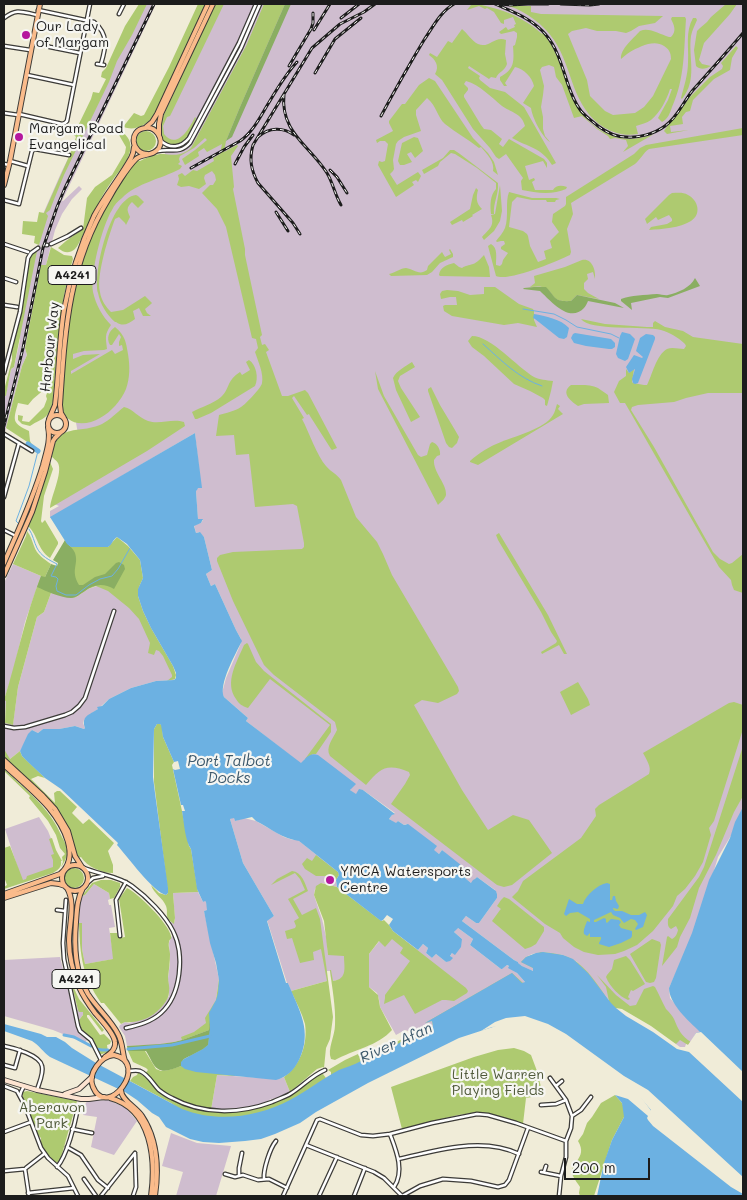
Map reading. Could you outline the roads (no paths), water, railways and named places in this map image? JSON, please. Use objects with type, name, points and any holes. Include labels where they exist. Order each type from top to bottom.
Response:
[{"type":"main road","points":[[4,185],[10,163],[40,4]]},
{"type":"main road","name":"A4241","points":[[134,143],[136,134],[152,122],[157,114],[208,4]]},
{"type":"main road","points":[[156,151],[160,141],[159,124],[161,114],[213,4]]},
{"type":"main road","points":[[144,128],[153,129],[159,135]]},
{"type":"main road","points":[[134,143],[138,151],[142,154],[148,154]]},
{"type":"main road","name":"Harbour Way","points":[[49,419],[55,405],[64,309],[77,257],[99,207],[133,154],[134,143]]},
{"type":"main road","name":"A4241","points":[[148,154],[156,151]]},
{"type":"main road","name":"Harbour Way","points":[[64,418],[60,405],[66,325],[74,282],[82,256],[100,213],[115,189],[135,160],[148,154]]},
{"type":"main road","points":[[49,419],[56,415],[64,418]]},
{"type":"main road","name":"A4241","points":[[4,575],[32,512],[53,441],[64,430],[66,425],[64,418]]},
{"type":"main road","name":"A4241","points":[[4,563],[27,512],[39,477],[49,442],[49,419]]},
{"type":"main road","points":[[48,427],[53,433],[61,432]]},
{"type":"main road","points":[[4,760],[55,809],[68,831],[76,856],[88,875],[86,884],[82,888],[74,890],[51,883],[4,898]]},
{"type":"main road","name":"A4241","points":[[4,765],[51,810],[68,843],[70,851],[69,860],[62,875],[62,880],[72,900],[69,944],[74,973],[84,997],[113,1035],[115,1042],[112,1051],[98,1064],[92,1077]]},
{"type":"main road","points":[[4,894],[54,877],[72,865],[82,867]]},
{"type":"main road","name":"A4241","points":[[82,888],[77,905],[75,936],[77,963],[84,986],[98,1009],[118,1034],[128,1071]]},
{"type":"main road","points":[[103,1058],[110,1055],[117,1056],[125,1061]]},
{"type":"main road","points":[[107,1097],[116,1095],[121,1090],[128,1071]]},
{"type":"main road","points":[[92,1077],[94,1090],[99,1095],[124,1104],[135,1112],[142,1122],[149,1141],[153,1164],[151,1196]]},
{"type":"main road","points":[[121,1090],[123,1098],[132,1105],[146,1122],[153,1139],[158,1165],[158,1182],[155,1196]]},
{"type":"street","points":[[4,113],[65,124],[90,4]]},
{"type":"street","points":[[121,13],[124,4]]},
{"type":"street","points":[[160,141],[168,146],[175,147],[189,138],[239,43],[256,4]]},
{"type":"street","points":[[156,151],[179,150],[190,143],[241,48],[260,4]]},
{"type":"street","points":[[38,10],[87,20],[99,26],[106,45],[100,64]]},
{"type":"street","points":[[4,18],[15,11],[37,15]]},
{"type":"street","points":[[32,42],[80,53]]},
{"type":"street","points":[[4,46],[30,50]]},
{"type":"street","points":[[26,75],[74,85]]},
{"type":"street","points":[[4,200],[19,204],[34,149],[70,155]]},
{"type":"street","points":[[4,164],[28,166]]},
{"type":"street","points":[[52,244],[81,228]]},
{"type":"street","points":[[4,244],[29,253],[38,248]]},
{"type":"street","points":[[4,373],[20,312],[29,253]]},
{"type":"street","points":[[4,278],[16,282]]},
{"type":"street","points":[[4,305],[17,307]]},
{"type":"street","points":[[4,434],[32,451]]},
{"type":"street","points":[[4,497],[19,443]]},
{"type":"street","points":[[4,530],[16,536]]},
{"type":"street","points":[[4,726],[14,728],[29,726],[68,714],[79,706],[85,698],[114,611]]},
{"type":"street","points":[[82,867],[97,874],[114,877],[126,882],[168,921],[175,935],[180,958],[180,970],[178,983],[169,1003],[149,1021],[126,1028]]},
{"type":"street","points":[[86,884],[94,877],[114,877]]},
{"type":"street","points":[[120,936],[116,900],[126,882]]},
{"type":"street","points":[[66,900],[63,943],[64,959],[78,1026],[91,1040],[103,1058]]},
{"type":"street","points":[[57,910],[65,910]]},
{"type":"street","points":[[4,1046],[20,1050],[40,1061],[43,1067],[37,1090]]},
{"type":"street","points":[[4,1065],[15,1068],[20,1050]]},
{"type":"street","points":[[128,1071],[142,1072],[161,1092],[178,1102],[210,1110],[224,1111],[255,1108],[288,1096],[325,1070]]},
{"type":"street","points":[[63,1094],[76,1091],[92,1077]]},
{"type":"street","points":[[550,1078],[566,1100],[572,1116],[571,1128],[566,1141],[566,1158],[559,1196]]},
{"type":"street","points":[[4,1080],[37,1090],[86,1099],[107,1097]]},
{"type":"street","points":[[556,1086],[562,1081]]},
{"type":"street","points":[[13,1082],[44,1154],[68,1176],[78,1196]]},
{"type":"street","points":[[4,1086],[17,1091]]},
{"type":"street","points":[[20,1096],[24,1086]]},
{"type":"street","points":[[572,1116],[581,1110],[588,1098]]},
{"type":"street","points":[[541,1105],[546,1107],[566,1100]]},
{"type":"street","points":[[58,1167],[67,1147],[78,1108]]},
{"type":"street","points":[[283,1196],[318,1119],[361,1135],[374,1136],[477,1114],[488,1114],[566,1141]]},
{"type":"street","points":[[4,1132],[31,1122]]},
{"type":"street","points":[[306,1145],[365,1168],[384,1178],[402,1196],[420,1186],[443,1179],[471,1181],[498,1187],[505,1185],[509,1180],[528,1128]]},
{"type":"street","points":[[72,1129],[92,1133]]},
{"type":"street","points":[[390,1134],[398,1158],[399,1169],[397,1182],[394,1187]]},
{"type":"street","points":[[264,1179],[263,1173],[273,1142]]},
{"type":"street","points":[[398,1158],[470,1145],[487,1146],[519,1154]]},
{"type":"street","points":[[67,1147],[81,1155],[98,1180],[108,1188]]},
{"type":"street","points":[[101,1196],[135,1153],[136,1186],[133,1196]]},
{"type":"street","points":[[4,1171],[25,1169],[44,1154]]},
{"type":"street","points":[[239,1176],[243,1156]]},
{"type":"street","points":[[318,1196],[336,1157]]},
{"type":"street","points":[[546,1166],[542,1172],[562,1176]]},
{"type":"street","points":[[354,1196],[365,1168]]},
{"type":"street","points":[[25,1169],[28,1195],[74,1188]]},
{"type":"street","points":[[225,1174],[229,1177],[243,1175],[258,1180],[269,1180],[287,1188]]},
{"type":"street","points":[[84,1179],[96,1196]]},
{"type":"water","points":[[534,314],[562,322],[569,328],[567,337],[564,339],[559,338],[533,318]]},
{"type":"water","points":[[622,332],[630,334],[635,339],[628,359],[625,361],[618,358],[616,354]]},
{"type":"water","points":[[575,333],[611,339],[615,343],[615,347],[609,349],[574,343],[571,338]]},
{"type":"water","points":[[646,334],[653,335],[655,339],[638,383],[635,384],[632,379],[635,369],[629,373],[626,367],[634,355],[643,357],[636,351],[640,338]]},
{"type":"water","name":"Port Talbot Docks","points":[[195,433],[202,488],[198,488],[196,491],[198,519],[203,519],[201,523],[194,526],[196,533],[200,532],[204,537],[212,570],[206,574],[211,586],[215,584],[242,641],[225,677],[223,685],[224,697],[248,718],[246,721],[301,763],[310,755],[318,755],[356,784],[350,790],[356,794],[359,789],[363,790],[395,814],[389,819],[396,823],[398,821],[404,825],[408,824],[437,846],[434,850],[439,854],[442,850],[471,873],[465,878],[471,883],[477,877],[496,891],[497,898],[479,923],[466,916],[462,921],[522,966],[533,971],[533,968],[521,962],[526,957],[543,952],[563,955],[573,959],[588,973],[616,1008],[647,1026],[679,1049],[687,1049],[696,1033],[700,1032],[676,1006],[672,1000],[669,988],[692,933],[709,880],[743,807],[743,1196],[597,1196],[604,1163],[612,1140],[624,1117],[622,1103],[615,1095],[628,1099],[661,1127],[635,1089],[572,1042],[541,1026],[521,1022],[499,1025],[459,1038],[368,1083],[300,1123],[275,1134],[261,1139],[219,1143],[190,1139],[166,1127],[159,1117],[125,1092],[50,1057],[32,1041],[4,1031],[4,1024],[47,1037],[56,1037],[96,1063],[182,1109],[209,1116],[237,1116],[265,1111],[278,1106],[339,1070],[380,1053],[433,1026],[432,1021],[425,1023],[512,973],[522,983],[525,982],[517,973],[508,968],[509,966],[507,965],[501,969],[470,945],[473,939],[458,928],[454,932],[462,939],[461,947],[455,955],[452,953],[450,956],[453,958],[446,962],[436,954],[432,958],[426,953],[428,948],[423,944],[418,950],[393,931],[389,925],[393,919],[387,915],[381,921],[337,887],[338,872],[299,841],[282,836],[252,817],[235,821],[234,818],[230,819],[243,863],[274,916],[267,921],[286,983],[288,983],[303,1021],[305,1040],[299,1060],[292,1070],[284,1077],[276,1080],[196,1072],[181,1066],[181,1062],[184,1059],[208,1045],[209,1013],[216,1000],[219,980],[204,911],[207,910],[206,902],[203,902],[197,889],[191,849],[184,826],[182,811],[185,811],[183,805],[181,805],[173,769],[180,769],[178,761],[174,762],[163,737],[161,725],[157,724],[154,729],[153,777],[168,888],[166,895],[147,881],[117,845],[118,843],[61,789],[45,778],[29,763],[20,751],[32,730],[38,733],[43,729],[75,726],[84,729],[85,718],[109,699],[131,688],[156,681],[174,680],[176,678],[173,666],[151,628],[138,596],[138,589],[143,578],[140,560],[127,544],[117,537],[108,547],[71,547],[67,544],[50,517]]},
{"type":"water","points":[[607,883],[610,884],[610,900],[615,896],[619,906],[618,909],[613,908],[615,911],[622,911],[631,915],[639,915],[645,912],[647,915],[643,927],[636,930],[638,924],[635,920],[631,919],[624,923],[611,912],[594,920],[596,922],[604,918],[607,923],[611,919],[619,920],[621,928],[632,931],[631,938],[609,947],[599,944],[601,937],[590,937],[590,933],[587,936],[584,934],[587,921],[590,922],[590,919],[578,912],[570,913],[566,916],[564,914],[569,899],[577,904],[583,904],[592,891]]},
{"type":"waterway","points":[[523,309],[554,314],[577,327],[611,334],[619,338]]},
{"type":"waterway","points":[[483,344],[525,378],[542,386]]},
{"type":"waterway","points":[[28,444],[38,451]]},
{"type":"waterway","points":[[19,524],[16,521],[29,486],[38,451]]},
{"type":"waterway","points":[[29,529],[39,551],[46,558],[57,564],[51,576],[58,579],[57,591],[66,595],[76,595],[100,579],[112,576],[130,548]]},
{"type":"waterway","points":[[64,1035],[74,1037],[91,1046]]},
{"type":"waterway","points":[[128,1049],[172,1045],[210,1036]]},
{"type":"waterway","points":[[96,1049],[108,1050]]},
{"type":"tunnel","points":[[38,248],[46,245]]},
{"type":"railway","points":[[4,426],[23,348],[43,248],[57,207],[154,4]]},
{"type":"railway","points":[[314,30],[330,4]]},
{"type":"railway","points":[[341,18],[359,4]]},
{"type":"railway","points":[[300,234],[293,223],[258,183],[251,164],[253,145],[312,48],[340,24],[375,4]]},
{"type":"railway","points":[[381,116],[424,40],[441,15],[454,4]]},
{"type":"railway","points":[[495,4],[522,16],[541,29],[557,53],[571,93],[581,111],[604,130],[622,137],[646,135],[661,129],[670,122],[693,90],[743,33]]},
{"type":"railway","points":[[501,4],[528,4]]},
{"type":"railway","points":[[530,4],[548,4]]},
{"type":"railway","points":[[561,4],[599,4]]},
{"type":"railway","points":[[289,66],[311,29],[313,13]]},
{"type":"railway","points":[[315,73],[335,39],[361,18]]},
{"type":"railway","points":[[191,168],[240,141],[249,133],[281,82],[297,62]]},
{"type":"railway","points":[[284,94],[286,118],[291,128],[327,173],[341,205]]},
{"type":"railway","points":[[258,137],[267,131],[276,129],[281,129],[294,135]]},
{"type":"railway","points":[[235,164],[253,135]]},
{"type":"railway","points":[[330,170],[347,193]]},
{"type":"railway","points":[[276,212],[288,231]]},
{"type":"place","name":"Our Lady of Margam","points":[[26,35]]},
{"type":"place","name":"Margam Road Evangelical","points":[[19,137]]},
{"type":"place","name":"YMCA Watersports Centre","points":[[330,880]]},
{"type":"water label","name":"River Afan","points":[[396,1043]]},
{"type":"park label","name":"Little Warren Playing Fields","points":[[498,1084]]},
{"type":"park label","name":"Aberavon Park","points":[[52,1116]]}]
